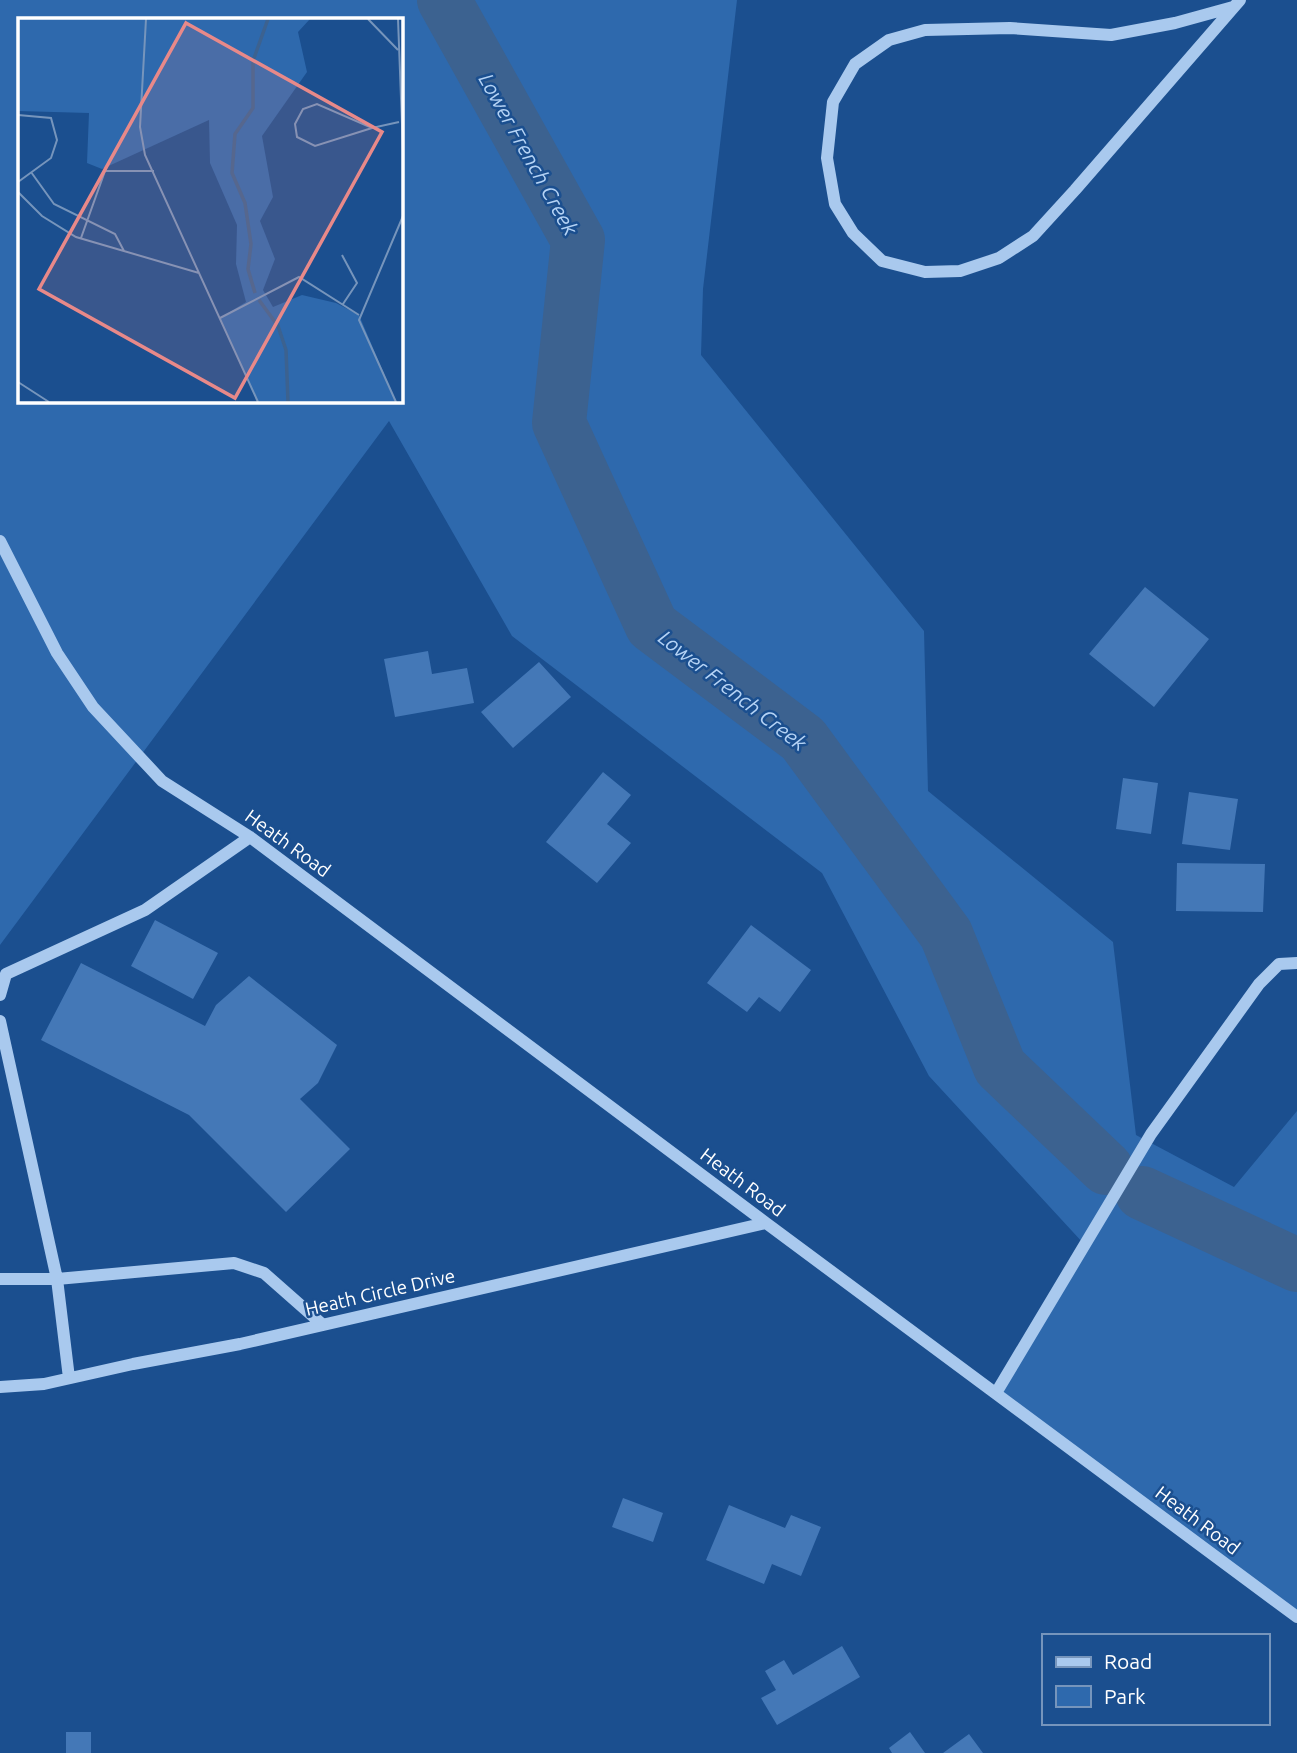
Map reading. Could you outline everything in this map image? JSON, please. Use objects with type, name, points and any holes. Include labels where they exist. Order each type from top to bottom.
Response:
[{"type":"street","points":[[1237,4],[1033,236],[999,258],[960,271],[925,272],[882,261],[853,233],[835,204],[827,158],[833,102],[855,64],[889,40],[925,30],[1010,27],[1111,35],[1175,23],[1237,4]]},
{"type":"street","name":"Heath Road","points":[[0,541],[57,653],[93,707],[162,781],[250,837],[1297,1617]]},
{"type":"street","points":[[0,995],[6,974],[145,910],[250,837]]},
{"type":"street","points":[[996,1393],[1151,1134],[1259,984],[1279,964],[1297,963]]},
{"type":"street","points":[[0,1021],[57,1279],[69,1378]]},
{"type":"street","name":"Heath Circle Drive","points":[[0,1387],[44,1384],[240,1344],[766,1223]]},
{"type":"street","points":[[0,1279],[57,1279],[234,1263],[264,1273],[323,1325]]},
{"type":"green space","points":[[0,0],[737,0],[703,289],[701,355],[924,631],[928,791],[1113,942],[1136,1135],[1234,1187],[1297,1111],[1297,1617],[996,1393],[1084,1244],[929,1076],[822,873],[512,636],[389,421],[0,945]]},
{"type":"building","points":[[1145,587],[1209,639],[1154,707],[1089,654]]},
{"type":"building","points":[[428,651],[432,674],[467,668],[474,703],[395,717],[384,659]]},
{"type":"building","points":[[539,662],[571,697],[513,748],[481,712]]},
{"type":"building","points":[[603,772],[631,795],[607,824],[631,843],[597,883],[546,842]]},
{"type":"building","points":[[1123,778],[1158,783],[1151,834],[1116,829]]},
{"type":"building","points":[[1189,792],[1238,799],[1230,850],[1182,844]]},
{"type":"building","points":[[1177,863],[1265,864],[1263,912],[1176,911]]},
{"type":"building","points":[[155,920],[218,953],[193,999],[131,966]]},
{"type":"building","points":[[751,925],[811,970],[780,1012],[759,997],[747,1012],[707,983]]},
{"type":"building","points":[[81,963],[205,1026],[216,1005],[249,976],[337,1045],[318,1083],[300,1099],[350,1149],[286,1212],[189,1115],[41,1040]]},
{"type":"building","points":[[623,1498],[663,1513],[653,1542],[612,1527]]},
{"type":"building","points":[[729,1505],[785,1528],[791,1515],[821,1527],[801,1576],[772,1564],[764,1584],[706,1560]]},
{"type":"building","points":[[842,1646],[860,1677],[777,1725],[761,1698],[776,1690],[765,1671],[784,1660],[793,1675]]},
{"type":"building","points":[[66,1732],[91,1732],[91,1753],[66,1753]]},
{"type":"building","points":[[910,1732],[925,1753],[892,1753],[889,1748]]},
{"type":"building","points":[[969,1734],[983,1753],[943,1753]]},
{"type":"waterway","name":"Lower French Creek","points":[[444,0],[578,240],[559,423],[652,626],[803,739],[946,934],[1000,1067],[1106,1168]]},
{"type":"waterway","name":"Lower French Creek","points":[[1142,1193],[1297,1265]]}]
